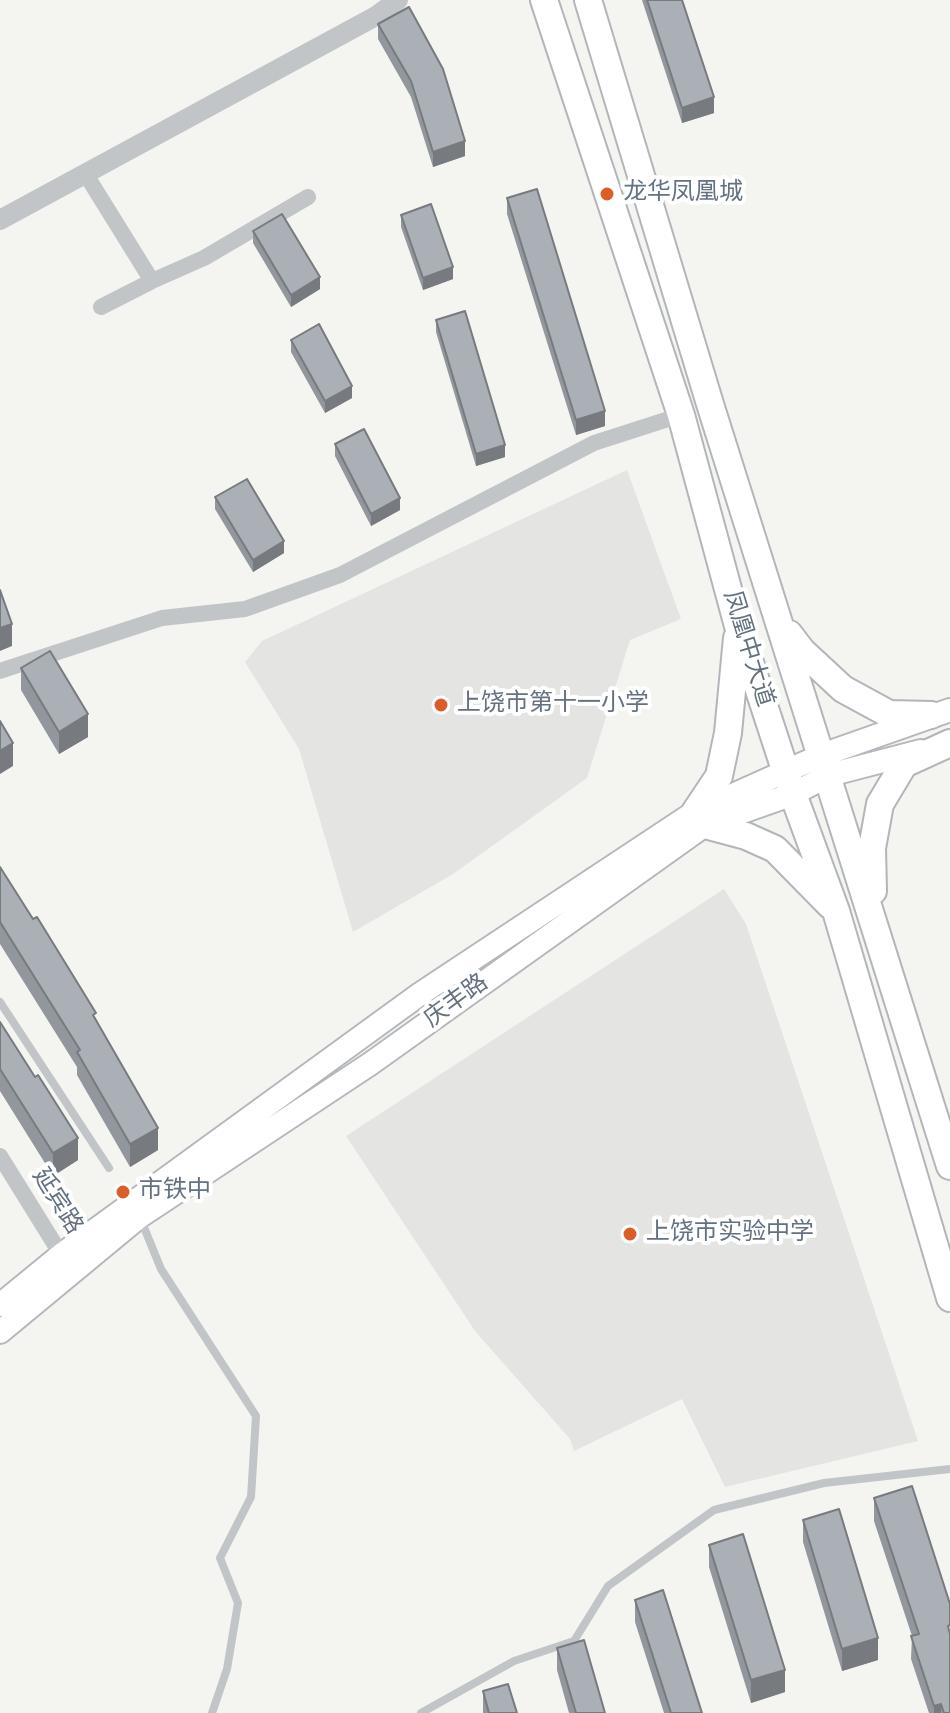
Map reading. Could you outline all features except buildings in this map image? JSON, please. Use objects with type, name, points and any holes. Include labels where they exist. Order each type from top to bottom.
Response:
[{"type":"main road","name":"凤凰中大道","points":[[544,0],[681,415],[738,626],[789,782],[836,911],[950,1298]]},
{"type":"main road","name":"凤凰中大道","points":[[588,0],[950,1166]]},
{"type":"main road","points":[[779,622],[802,651],[843,689],[889,714],[941,712]]},
{"type":"main road","points":[[700,818],[719,776],[728,733],[738,626]]},
{"type":"main road","points":[[0,1305],[67,1264],[420,994],[700,818],[789,782],[941,712]]},
{"type":"main road","points":[[826,765],[950,743]]},
{"type":"main road","points":[[873,919],[872,848],[880,804],[904,764],[950,743]]},
{"type":"main road","points":[[700,818],[775,849],[836,911]]},
{"type":"main road","name":"庆丰路","points":[[0,1332],[67,1264],[370,1064],[700,818]]},
{"type":"street","points":[[0,220],[376,16],[398,0]]},
{"type":"street","points":[[85,173],[152,281]]},
{"type":"street","points":[[101,307],[204,258],[308,197]]},
{"type":"street","points":[[0,671],[162,618],[245,609],[340,575],[594,443],[681,415]]},
{"type":"street","name":"延宾路","points":[[0,1156],[67,1264]]},
{"type":"lane","points":[[0,1002],[109,1168]]},
{"type":"lane","points":[[139,1217],[161,1269],[256,1416],[251,1497],[220,1558],[238,1603],[227,1669],[212,1713]]},
{"type":"lane","points":[[421,1713],[514,1661],[574,1641],[608,1586],[714,1510],[824,1483],[950,1469]]},
{"type":"shaded area","name":"上饶市第十一小学","points":[[627,470],[681,619],[630,640],[587,778],[453,874],[353,932],[299,749],[245,662],[262,641]]},
{"type":"shaded area","name":"上饶市实验中学","points":[[724,889],[746,924],[918,1441],[725,1487],[682,1399],[574,1451],[570,1439],[475,1331],[346,1136]]},
{"type":"place","name":"龙华凤凰城","points":[[607,194]]},
{"type":"place","name":"上饶市第十一小学","points":[[441,705]]},
{"type":"place","name":"市铁中","points":[[123,1192]]},
{"type":"place","name":"上饶市实验中学","points":[[630,1234]]}]
